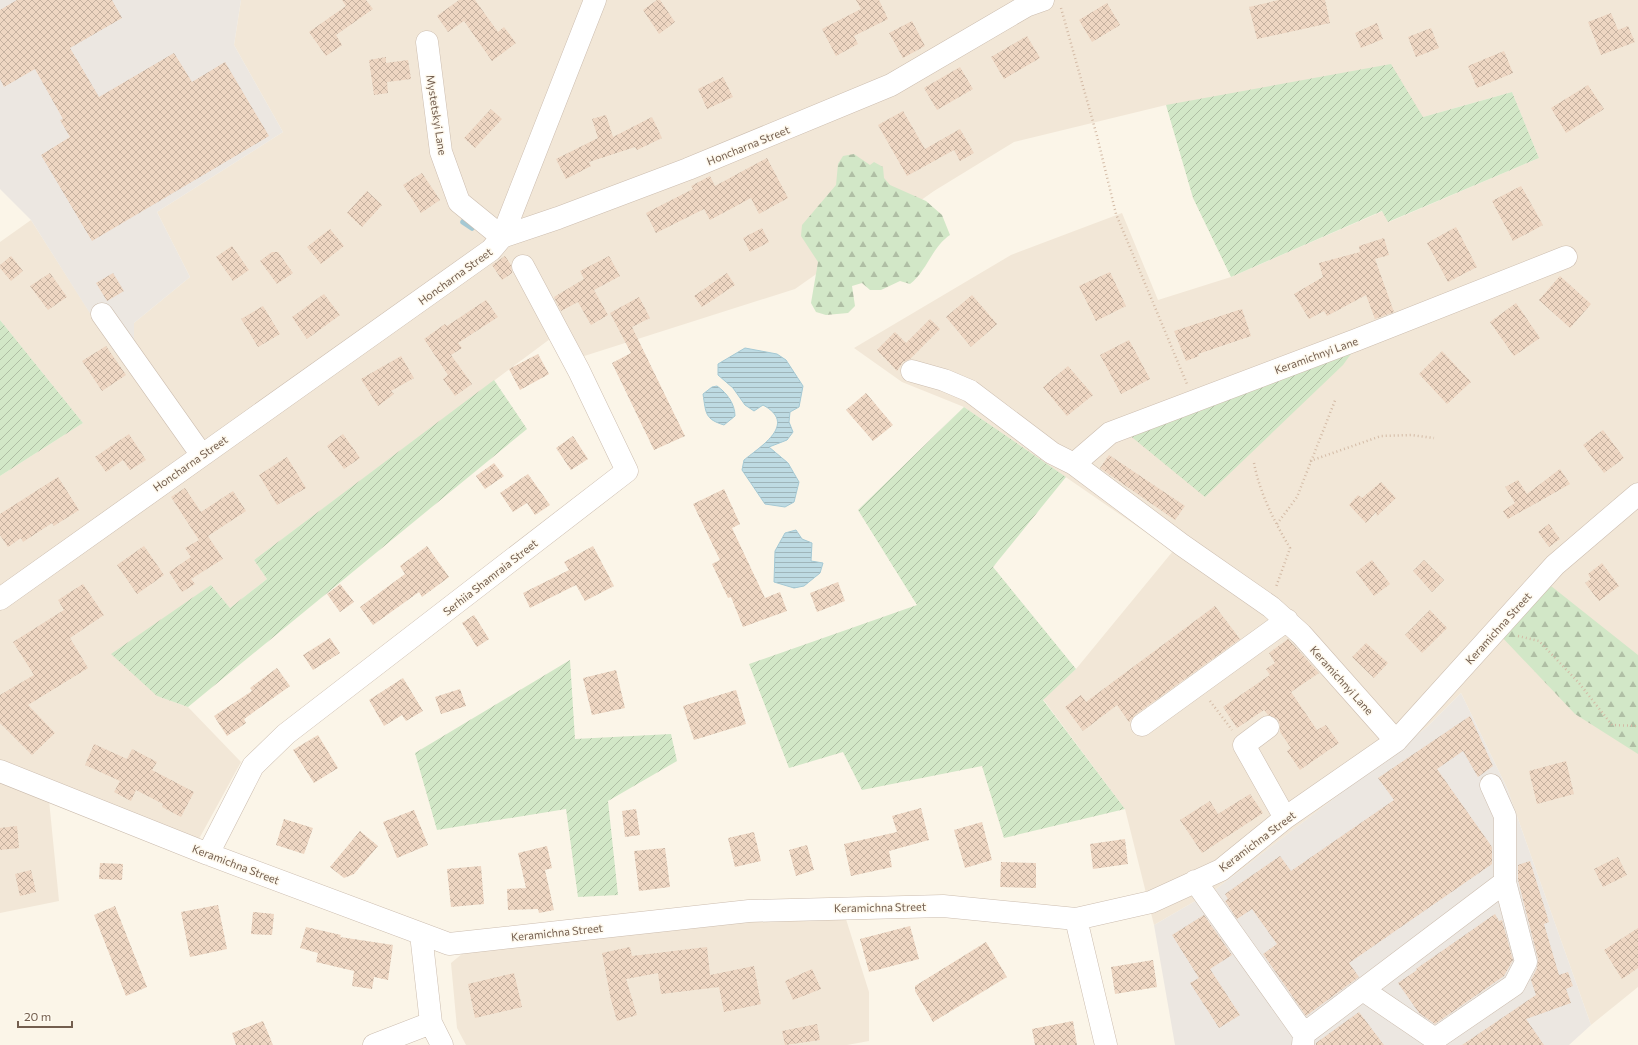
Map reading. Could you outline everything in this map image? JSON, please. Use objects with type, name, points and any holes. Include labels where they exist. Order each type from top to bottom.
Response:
[{"type":"street","points":[[502,237],[595,0]]},
{"type":"street","name":"Honcharna Street","points":[[0,599],[201,454],[248,423],[491,250],[502,237],[558,218],[688,169],[891,85],[1038,3]]},
{"type":"street","name":"Mystetskyi Lane","points":[[427,42],[441,152],[459,202],[502,237]]},
{"type":"street","name":"Keramichnyi Lane","points":[[1074,464],[1110,433],[1356,340],[1566,257]]},
{"type":"street","name":"Serhiia Shamraia Street","points":[[208,854],[253,766],[286,734],[627,471],[579,371],[523,266]]},
{"type":"street","points":[[102,314],[201,454]]},
{"type":"street","name":"Keramichnyi Lane","points":[[912,370],[944,380],[970,391],[1052,453],[1074,464],[1182,545],[1279,613],[1396,741]]},
{"type":"street","name":"Keramichna Street","points":[[0,771],[208,854],[449,944],[749,911],[943,906],[1076,918],[1151,902],[1221,870],[1285,818],[1396,741],[1498,626],[1555,565],[1638,494]]},
{"type":"street","points":[[1142,725],[1197,685],[1279,613]]},
{"type":"street","points":[[1268,727],[1244,745],[1285,818]]},
{"type":"street","points":[[1363,990],[1435,1040],[1514,985],[1526,962],[1505,882],[1505,816],[1491,785]]},
{"type":"street","points":[[1195,881],[1304,1040],[1363,990],[1505,882]]},
{"type":"street","points":[[1076,918],[1106,1045]]},
{"type":"street","points":[[421,934],[431,1023],[442,1045]]},
{"type":"street","points":[[374,1045],[431,1023]]},
{"type":"path","points":[[1038,3],[1097,136],[1116,214],[1194,400]]},
{"type":"path","points":[[1278,524],[1297,497],[1336,398]]},
{"type":"path","points":[[1310,461],[1381,436],[1411,435],[1434,438]]},
{"type":"path","points":[[1254,463],[1258,483],[1290,548],[1277,581],[1279,613]]},
{"type":"path","points":[[1498,626],[1519,636],[1539,641],[1579,683],[1612,725],[1638,726]]},
{"type":"path","points":[[1197,685],[1244,745]]},
{"type":"shaded area","points":[[0,0],[241,0],[234,45],[283,132],[157,212],[190,277],[134,323],[134,339],[115,353],[31,220],[0,189]]},
{"type":"shaded area","points":[[241,0],[1638,0],[1638,987],[1591,1025],[1507,788],[1461,693],[1427,727],[1216,889],[1154,925],[1125,809],[1043,699],[1076,669],[1173,551],[964,407],[902,382],[854,348],[1011,255],[1122,213],[1158,300],[1231,277],[1383,211],[1389,222],[1539,158],[1512,92],[1423,117],[1166,105],[1014,142],[934,191],[795,289],[578,358],[558,333],[254,560],[267,579],[230,608],[211,585],[157,696],[188,707],[241,762],[194,848],[48,790],[59,901],[0,913],[0,476],[83,423],[0,320],[0,242],[31,220],[115,352],[134,340],[134,323],[190,277],[157,212],[283,132],[234,45]]},
{"type":"shaded area","points":[[1461,693],[1507,788],[1591,1025],[1569,1045],[1175,1045],[1154,925],[1216,889],[1427,727]]},
{"type":"shaded area","points":[[845,916],[869,992],[869,1041],[847,1045],[466,1045],[457,1028],[451,963],[468,949],[748,917]]},
{"type":"green space","points":[[1391,64],[1423,117],[1512,92],[1539,158],[1388,222],[1382,211],[1231,277],[1193,198],[1166,105]]},
{"type":"green space","points":[[854,154],[870,165],[874,162],[883,167],[884,178],[890,185],[926,201],[942,215],[950,235],[939,246],[921,273],[910,284],[900,281],[881,290],[870,290],[862,283],[852,286],[855,306],[848,313],[826,315],[816,312],[811,303],[818,262],[801,236],[802,225],[836,185],[838,164],[843,156]]},
{"type":"green space","points":[[0,320],[83,423],[0,476]]},
{"type":"green space","points":[[1356,347],[1343,365],[1205,497],[1128,434]]},
{"type":"green space","points":[[494,380],[527,429],[188,707],[157,696],[111,654],[211,585],[230,608],[267,579],[254,560]]},
{"type":"green space","points":[[964,407],[1066,477],[993,567],[1076,669],[1043,700],[1125,809],[1004,838],[982,766],[862,790],[843,752],[789,768],[749,664],[917,605],[858,510]]},
{"type":"green space","points":[[1551,586],[1638,655],[1638,754],[1575,714],[1499,634]]},
{"type":"green space","points":[[570,660],[575,739],[671,734],[677,761],[608,801],[618,895],[578,897],[566,809],[437,830],[415,753]]},
{"type":"water","points":[[745,348],[777,354],[786,360],[803,386],[799,407],[790,412],[789,422],[793,432],[787,440],[769,447],[788,463],[799,482],[794,502],[785,507],[765,504],[742,470],[744,460],[767,441],[777,427],[777,420],[773,412],[763,405],[754,411],[745,405],[733,388],[718,375],[718,364]]},
{"type":"water","points":[[717,386],[730,399],[735,412],[735,416],[724,425],[710,418],[705,406],[703,394],[712,387]]},
{"type":"water","points":[[796,530],[802,539],[812,543],[811,561],[823,563],[820,573],[804,586],[794,588],[774,582],[775,551],[785,533]]},
{"type":"building","points":[[17,0],[112,0],[122,18],[70,48],[99,97],[174,53],[192,82],[225,62],[269,136],[92,241],[41,155],[70,137],[60,120],[63,119],[35,69],[4,87],[0,79],[0,10]]},
{"type":"building","points":[[342,0],[366,0],[373,9],[336,35],[342,45],[326,56],[309,32],[346,6]]},
{"type":"building","points":[[459,0],[475,0],[498,32],[504,27],[516,43],[492,61],[464,21],[448,32],[437,16]]},
{"type":"building","points":[[657,0],[660,0],[675,22],[659,34],[643,10]]},
{"type":"building","points":[[856,0],[879,0],[888,19],[854,36],[858,44],[836,56],[822,29],[861,9]]},
{"type":"building","points":[[1279,0],[1325,0],[1330,23],[1257,39],[1249,7]]},
{"type":"building","points":[[1107,3],[1120,25],[1092,42],[1079,20]]},
{"type":"building","points":[[1611,13],[1618,30],[1628,26],[1635,42],[1601,55],[1588,22]]},
{"type":"building","points":[[912,21],[925,46],[903,58],[889,33]]},
{"type":"building","points":[[1377,23],[1383,39],[1361,48],[1355,33]]},
{"type":"building","points":[[1431,28],[1439,48],[1416,57],[1408,37]]},
{"type":"building","points":[[1027,36],[1040,58],[1004,79],[991,57]]},
{"type":"building","points":[[1504,51],[1513,73],[1477,88],[1468,66]]},
{"type":"building","points":[[386,57],[386,63],[408,60],[411,79],[387,82],[388,93],[374,95],[369,60]]},
{"type":"building","points":[[960,67],[973,89],[937,110],[924,88]]},
{"type":"building","points":[[723,77],[733,97],[707,109],[698,89]]},
{"type":"building","points":[[1588,85],[1604,109],[1566,133],[1551,108]]},
{"type":"building","points":[[491,109],[502,119],[475,148],[464,138]]},
{"type":"building","points":[[903,111],[925,149],[960,129],[974,153],[960,161],[954,150],[907,176],[878,125]]},
{"type":"building","points":[[606,115],[613,137],[652,117],[662,138],[637,150],[635,147],[589,162],[591,166],[566,179],[556,159],[598,138],[592,119]]},
{"type":"building","points":[[767,158],[788,198],[759,214],[751,198],[710,220],[704,209],[656,233],[646,213],[693,189],[691,186],[710,176],[715,186]]},
{"type":"building","points":[[422,173],[440,200],[421,213],[403,185]]},
{"type":"building","points":[[1521,186],[1543,225],[1513,241],[1492,201]]},
{"type":"building","points":[[367,191],[382,205],[362,227],[347,213]]},
{"type":"building","points":[[1456,227],[1477,267],[1448,282],[1427,243]]},
{"type":"building","points":[[762,228],[769,242],[750,252],[743,238]]},
{"type":"building","points":[[330,229],[344,246],[321,264],[307,247]]},
{"type":"building","points":[[1384,238],[1389,255],[1375,259],[1394,312],[1375,319],[1366,295],[1327,316],[1324,311],[1309,319],[1294,294],[1323,277],[1319,263],[1360,252],[1359,246]]},
{"type":"building","points":[[232,246],[249,270],[233,281],[216,257]]},
{"type":"building","points":[[272,252],[278,252],[293,273],[277,284],[260,261]]},
{"type":"building","points":[[11,256],[23,271],[11,281],[0,268],[0,265]]},
{"type":"building","points":[[505,256],[511,265],[512,273],[502,280],[492,265]]},
{"type":"building","points":[[609,256],[620,276],[594,290],[608,315],[591,325],[578,302],[561,311],[554,297],[584,279],[580,271]]},
{"type":"building","points":[[1110,272],[1126,306],[1096,321],[1079,286]]},
{"type":"building","points":[[50,273],[67,297],[48,310],[30,286]]},
{"type":"building","points":[[113,273],[124,291],[107,301],[96,283]]},
{"type":"building","points":[[727,273],[735,285],[702,307],[694,296]]},
{"type":"building","points":[[1560,276],[1591,304],[1570,328],[1539,300]]},
{"type":"building","points":[[324,294],[340,315],[307,339],[292,317]]},
{"type":"building","points":[[972,295],[997,324],[971,347],[946,317]]},
{"type":"building","points":[[639,297],[650,318],[632,327],[685,436],[654,450],[612,363],[631,353],[610,313]]},
{"type":"building","points":[[486,300],[498,317],[458,343],[462,348],[451,355],[472,384],[455,396],[443,379],[448,375],[424,339],[445,324],[447,326]]},
{"type":"building","points":[[1516,303],[1540,338],[1514,356],[1490,322]]},
{"type":"building","points":[[263,306],[280,334],[258,347],[241,319]]},
{"type":"building","points":[[1242,309],[1251,336],[1198,354],[1199,356],[1186,361],[1174,331]]},
{"type":"building","points":[[930,319],[940,329],[910,359],[903,362],[897,371],[877,350],[895,332],[906,343]]},
{"type":"building","points":[[1129,340],[1150,379],[1121,394],[1100,355]]},
{"type":"building","points":[[106,346],[126,375],[102,391],[82,361]]},
{"type":"building","points":[[1442,351],[1471,382],[1447,404],[1419,374]]},
{"type":"building","points":[[538,354],[549,374],[520,390],[509,369]]},
{"type":"building","points":[[401,356],[414,378],[391,391],[394,394],[378,406],[361,379]]},
{"type":"building","points":[[1068,366],[1093,395],[1067,416],[1043,387]]},
{"type":"building","points":[[866,393],[893,425],[873,441],[846,410]]},
{"type":"building","points":[[1603,430],[1624,458],[1604,473],[1583,445]]},
{"type":"building","points":[[129,434],[146,460],[130,470],[123,460],[106,472],[95,457]]},
{"type":"building","points":[[343,434],[360,458],[344,469],[327,446]]},
{"type":"building","points":[[573,436],[588,459],[571,470],[556,448]]},
{"type":"building","points":[[1109,455],[1185,506],[1175,520],[1100,468]]},
{"type":"building","points":[[287,457],[306,488],[277,505],[259,475]]},
{"type":"building","points":[[494,463],[504,476],[485,489],[476,476]]},
{"type":"building","points":[[1560,469],[1570,484],[1508,519],[1503,511],[1515,503],[1505,487],[1518,480],[1527,494]]},
{"type":"building","points":[[528,474],[550,505],[535,515],[527,503],[513,512],[500,493]]},
{"type":"building","points":[[58,477],[79,510],[54,526],[52,523],[23,542],[21,538],[8,547],[0,535],[0,514]]},
{"type":"building","points":[[1381,482],[1396,498],[1377,516],[1376,512],[1366,523],[1349,505],[1358,495],[1362,498]]},
{"type":"building","points":[[185,488],[201,512],[233,491],[246,511],[208,536],[223,559],[191,579],[195,584],[182,592],[169,572],[191,557],[185,548],[199,540],[171,497]]},
{"type":"building","points":[[724,489],[740,524],[732,528],[765,598],[780,592],[787,611],[743,627],[731,597],[728,598],[712,564],[720,560],[693,504]]},
{"type":"building","points":[[1549,524],[1560,539],[1549,547],[1538,532]]},
{"type":"building","points":[[144,546],[164,575],[137,594],[117,565]]},
{"type":"building","points":[[427,546],[449,577],[422,597],[419,592],[373,625],[360,607],[405,574],[400,566]]},
{"type":"building","points":[[593,546],[614,586],[585,601],[576,585],[530,608],[523,593],[569,570],[564,562]]},
{"type":"building","points":[[1372,560],[1390,584],[1374,596],[1356,572]]},
{"type":"building","points":[[1424,560],[1444,580],[1432,592],[1413,571]]},
{"type":"building","points":[[1602,563],[1619,586],[1599,601],[1585,583],[1591,579],[1588,574]]},
{"type":"building","points":[[838,582],[845,601],[817,612],[810,593]]},
{"type":"building","points":[[83,584],[104,615],[70,638],[88,668],[28,705],[55,733],[32,755],[0,723],[0,695],[34,675],[13,642],[64,610],[58,600]]},
{"type":"building","points":[[340,584],[354,602],[340,612],[327,594]]},
{"type":"building","points":[[1215,606],[1240,639],[1135,715],[1129,722],[1117,705],[1083,731],[1065,707],[1081,695],[1086,702]]},
{"type":"building","points":[[1430,610],[1447,628],[1422,653],[1405,635]]},
{"type":"building","points":[[474,615],[489,639],[477,647],[462,623]]},
{"type":"building","points":[[330,638],[340,653],[313,670],[303,655]]},
{"type":"building","points":[[1288,639],[1319,673],[1291,692],[1317,730],[1326,725],[1339,743],[1300,770],[1287,751],[1291,748],[1280,732],[1278,719],[1268,715],[1264,710],[1237,728],[1223,707],[1270,675],[1266,669],[1275,663],[1269,653]]},
{"type":"building","points":[[1366,643],[1388,663],[1374,678],[1352,657]]},
{"type":"building","points":[[277,668],[290,686],[244,719],[246,723],[227,736],[214,716],[252,691],[250,688]]},
{"type":"building","points":[[616,670],[625,708],[592,715],[583,678]]},
{"type":"building","points":[[403,678],[423,711],[406,721],[402,715],[384,726],[369,700]]},
{"type":"building","points":[[460,689],[466,706],[441,714],[435,697]]},
{"type":"building","points":[[736,690],[746,724],[694,740],[683,706]]},
{"type":"building","points":[[1470,716],[1493,766],[1478,777],[1463,751],[1437,769],[1492,847],[1492,864],[1349,963],[1359,977],[1306,1016],[1263,954],[1277,944],[1252,909],[1237,919],[1225,901],[1228,899],[1225,894],[1280,856],[1291,871],[1394,800],[1378,778]]},
{"type":"building","points":[[318,735],[338,768],[314,783],[293,750]]},
{"type":"building","points":[[94,744],[127,759],[132,749],[157,762],[152,770],[194,792],[181,817],[162,807],[163,804],[136,790],[131,801],[114,792],[120,781],[85,765]]},
{"type":"building","points":[[1566,761],[1574,794],[1537,804],[1529,771]]},
{"type":"building","points":[[1250,794],[1263,813],[1202,853],[1180,820],[1210,801],[1218,814]]},
{"type":"building","points":[[921,808],[929,840],[889,851],[892,867],[851,876],[844,844],[897,832],[892,816]]},
{"type":"building","points":[[636,809],[640,835],[625,837],[622,811]]},
{"type":"building","points":[[414,810],[428,845],[397,858],[383,822]]},
{"type":"building","points":[[284,819],[313,828],[304,854],[276,845]]},
{"type":"building","points":[[982,822],[992,860],[965,868],[954,830]]},
{"type":"building","points":[[17,826],[19,848],[0,850],[0,828]]},
{"type":"building","points":[[360,831],[378,846],[354,874],[344,878],[330,867]]},
{"type":"building","points":[[754,832],[761,861],[735,867],[728,838]]},
{"type":"building","points":[[1125,839],[1128,864],[1093,869],[1090,844]]},
{"type":"building","points":[[807,845],[814,870],[796,876],[789,850]]},
{"type":"building","points":[[547,846],[552,868],[545,870],[554,910],[539,913],[538,909],[508,910],[507,889],[526,888],[518,853]]},
{"type":"building","points":[[665,848],[670,887],[639,891],[634,851]]},
{"type":"building","points":[[1618,857],[1627,875],[1603,887],[1594,869]]},
{"type":"building","points":[[1530,861],[1549,922],[1544,924],[1559,975],[1568,972],[1573,986],[1566,989],[1571,1003],[1526,1019],[1544,1045],[1462,1045],[1536,995],[1531,980],[1537,968],[1538,959],[1518,880],[1518,865]]},
{"type":"building","points":[[1001,862],[1036,863],[1036,888],[1000,887]]},
{"type":"building","points":[[100,863],[123,864],[122,880],[99,879]]},
{"type":"building","points":[[481,866],[484,904],[451,907],[447,869]]},
{"type":"building","points":[[31,870],[36,892],[20,896],[15,874]]},
{"type":"building","points":[[218,905],[227,949],[190,957],[181,912]]},
{"type":"building","points":[[115,906],[147,987],[126,996],[94,915]]},
{"type":"building","points":[[253,912],[274,914],[272,935],[251,934]]},
{"type":"building","points":[[1495,914],[1499,921],[1502,920],[1513,960],[1504,976],[1435,1024],[1419,1013],[1398,983]]},
{"type":"building","points":[[1204,915],[1232,955],[1210,969],[1240,1015],[1219,1028],[1190,983],[1199,978],[1172,935]]},
{"type":"building","points":[[910,926],[919,959],[869,972],[860,939]]},
{"type":"building","points":[[306,927],[341,935],[340,937],[393,945],[388,980],[374,977],[372,989],[352,986],[354,971],[316,962],[318,953],[300,948]]},
{"type":"building","points":[[1638,928],[1638,968],[1622,979],[1604,950]]},
{"type":"building","points":[[986,942],[1007,977],[933,1022],[915,991],[915,986]]},
{"type":"building","points":[[630,947],[632,956],[707,947],[710,975],[754,966],[761,1004],[724,1012],[719,987],[661,994],[658,973],[626,979],[637,1015],[617,1021],[611,1000],[602,953]]},
{"type":"building","points":[[1153,960],[1157,987],[1115,994],[1111,967]]},
{"type":"building","points":[[812,969],[821,989],[793,1000],[785,981]]},
{"type":"building","points":[[514,973],[522,1007],[475,1018],[468,984]]},
{"type":"building","points":[[1359,1012],[1384,1045],[1316,1045],[1316,1043]]},
{"type":"building","points":[[263,1021],[273,1045],[236,1045],[232,1033]]},
{"type":"building","points":[[1073,1021],[1077,1045],[1035,1045],[1032,1029]]},
{"type":"building","points":[[817,1024],[820,1040],[785,1045],[782,1031]]},
{"type":"waterway","points":[[463,222],[472,228]]}]
